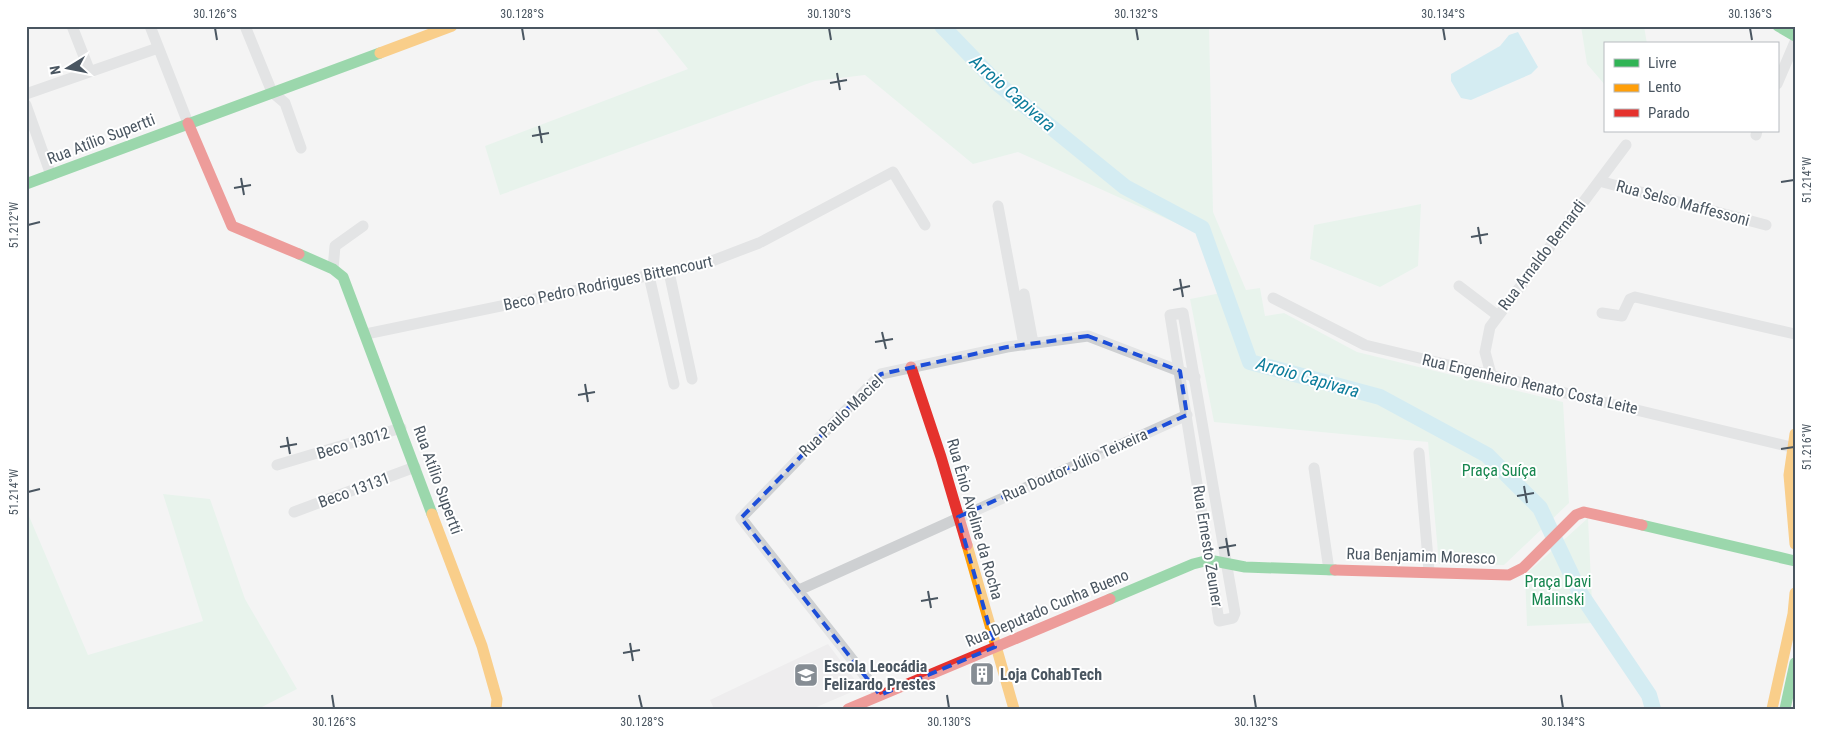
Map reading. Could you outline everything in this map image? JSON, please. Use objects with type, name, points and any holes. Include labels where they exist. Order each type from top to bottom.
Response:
[{"type":"street","points":[[72,26],[90,72]]},
{"type":"street","points":[[150,26],[188,123]]},
{"type":"street","points":[[245,26],[272,92],[285,104],[301,148]]},
{"type":"street","name":"Rua Atílio Supertti","points":[[26,184],[452,26]]},
{"type":"street","points":[[1778,26],[1795,36]]},
{"type":"street","points":[[1778,82],[1795,42]]},
{"type":"street","points":[[26,94],[158,48]]},
{"type":"street","points":[[26,105],[51,175]]},
{"type":"street","name":"Rua Atílio Supertti","points":[[188,123],[232,226],[333,269],[343,277],[402,428],[482,646],[497,699],[496,709]]},
{"type":"street","name":"Rua Arnaldo Bernardi","points":[[1491,374],[1485,352],[1490,327],[1497,315],[1626,145]]},
{"type":"street","name":"Beco Pedro Rodrigues Bittencourt","points":[[366,334],[704,264],[759,243],[893,172],[925,225]]},
{"type":"street","name":"Rua Selso Maffessoni","points":[[1599,181],[1766,225]]},
{"type":"street","points":[[998,206],[1029,344]]},
{"type":"street","points":[[333,269],[332,253],[335,246],[363,226]]},
{"type":"street","points":[[669,272],[692,379]]},
{"type":"street","points":[[649,276],[674,384]]},
{"type":"street","points":[[1459,286],[1497,315]]},
{"type":"street","points":[[1024,294],[1029,344]]},
{"type":"street","points":[[1602,313],[1622,316],[1630,299],[1635,297],[1795,334]]},
{"type":"street","name":"Rua Engenheiro Renato Costa Leite","points":[[1273,298],[1365,345],[1793,448]]},
{"type":"street","name":"Rua Ernesto Zeuner","points":[[1183,313],[1195,377],[1235,616],[1231,619],[1219,621],[1170,315],[1183,313]]},
{"type":"street","name":"Rua Paulo Maciel","points":[[799,590],[741,518],[881,374],[1029,344],[1088,336],[1195,377]]},
{"type":"street","name":"Rua Ênio Aveline da Rocha","points":[[911,367],[958,517],[1014,709]]},
{"type":"street","name":"Rua Doutor Júlio Teixeira","points":[[799,590],[1187,415]]},
{"type":"street","name":"Beco 13012","points":[[276,465],[402,428]]},
{"type":"street","points":[[1795,434],[1788,482],[1795,544]]},
{"type":"street","points":[[1419,453],[1429,571]]},
{"type":"street","name":"Beco 13131","points":[[294,512],[415,467]]},
{"type":"street","points":[[1314,468],[1328,570]]},
{"type":"street","name":"Rua Benjamim Moresco","points":[[1227,562],[1245,567],[1429,571],[1501,575],[1516,572],[1523,568],[1576,515],[1584,512],[1795,561]]},
{"type":"street","name":"Rua Deputado Cunha Bueno","points":[[848,709],[1193,564],[1210,559],[1227,562]]},
{"type":"street","points":[[799,590],[880,695]]},
{"type":"street","points":[[1772,709],[1793,614],[1795,593]]},
{"type":"street","points":[[1785,709],[1795,664]]},
{"type":"highlighted area","points":[[1088,336],[1180,371],[1187,415],[958,517],[995,647],[880,695],[741,518],[881,374],[1007,347]]},
{"type":"shaded area","name":"Escola Leocádia Felizardo Prestes","points":[[828,644],[861,688],[812,709],[714,709],[710,700]]},
{"type":"green space","name":"Praça Suíça","points":[[654,26],[1209,26],[1213,212],[1246,290],[1260,288],[1265,316],[1284,313],[1357,352],[1563,402],[1569,503],[1504,565],[1439,564],[1428,442],[1214,422],[1190,299],[1221,293],[1196,232],[1018,152],[973,164],[865,75],[815,81],[500,195],[485,146],[688,69]]},
{"type":"green space","points":[[1581,26],[1644,26],[1647,42],[1604,42],[1604,84],[1587,64]]},
{"type":"green space","points":[[1421,204],[1418,266],[1380,287],[1310,259],[1314,225]]},
{"type":"green space","points":[[163,494],[210,499],[245,599],[297,689],[258,709],[31,709],[26,699],[26,509],[88,655],[203,621]]},
{"type":"green space","name":"Praça Davi Malinski","points":[[1588,518],[1593,623],[1527,626],[1525,575]]},
{"type":"water","points":[[1518,32],[1538,67],[1531,74],[1471,100],[1461,98],[1451,81],[1451,74],[1500,46],[1509,35]]},
{"type":"waterway","name":"Arroio Capivara","points":[[942,26],[997,83],[1125,187],[1202,228],[1250,362],[1380,397],[1487,455],[1540,508],[1580,593],[1649,695],[1653,709]]},
{"type":"traffic: fast","points":[[1778,26],[1795,36]]},
{"type":"traffic: fast","points":[[26,184],[380,53]]},
{"type":"traffic: fast","points":[[299,254],[333,269],[343,277],[432,514]]},
{"type":"traffic: fast","points":[[1642,525],[1795,561]]},
{"type":"traffic: fast","points":[[1110,599],[1193,564],[1209,560],[1245,567],[1335,570]]},
{"type":"traffic: fast","points":[[1785,709],[1795,663]]},
{"type":"traffic: slow","points":[[380,53],[452,26]]},
{"type":"traffic: slow","points":[[1795,434],[1789,475],[1795,544]]},
{"type":"traffic: slow","points":[[432,514],[482,646],[497,699],[496,709]]},
{"type":"traffic: slow","points":[[967,545],[1014,709]]},
{"type":"traffic: slow","points":[[1772,709],[1793,614],[1795,593]]},
{"type":"traffic: jam","points":[[188,123],[232,226],[299,254]]},
{"type":"traffic: jam","points":[[911,367],[941,457],[967,545]]},
{"type":"traffic: jam","points":[[1335,570],[1509,575],[1523,568],[1576,515],[1584,512],[1642,525]]},
{"type":"traffic: jam","points":[[848,709],[1110,599]]},
{"type":"place","name":"Loja CohabTech","points":[[982,674]]},
{"type":"place","name":"Escola Leocádia Felizardo Prestes","points":[[806,675]]}]
